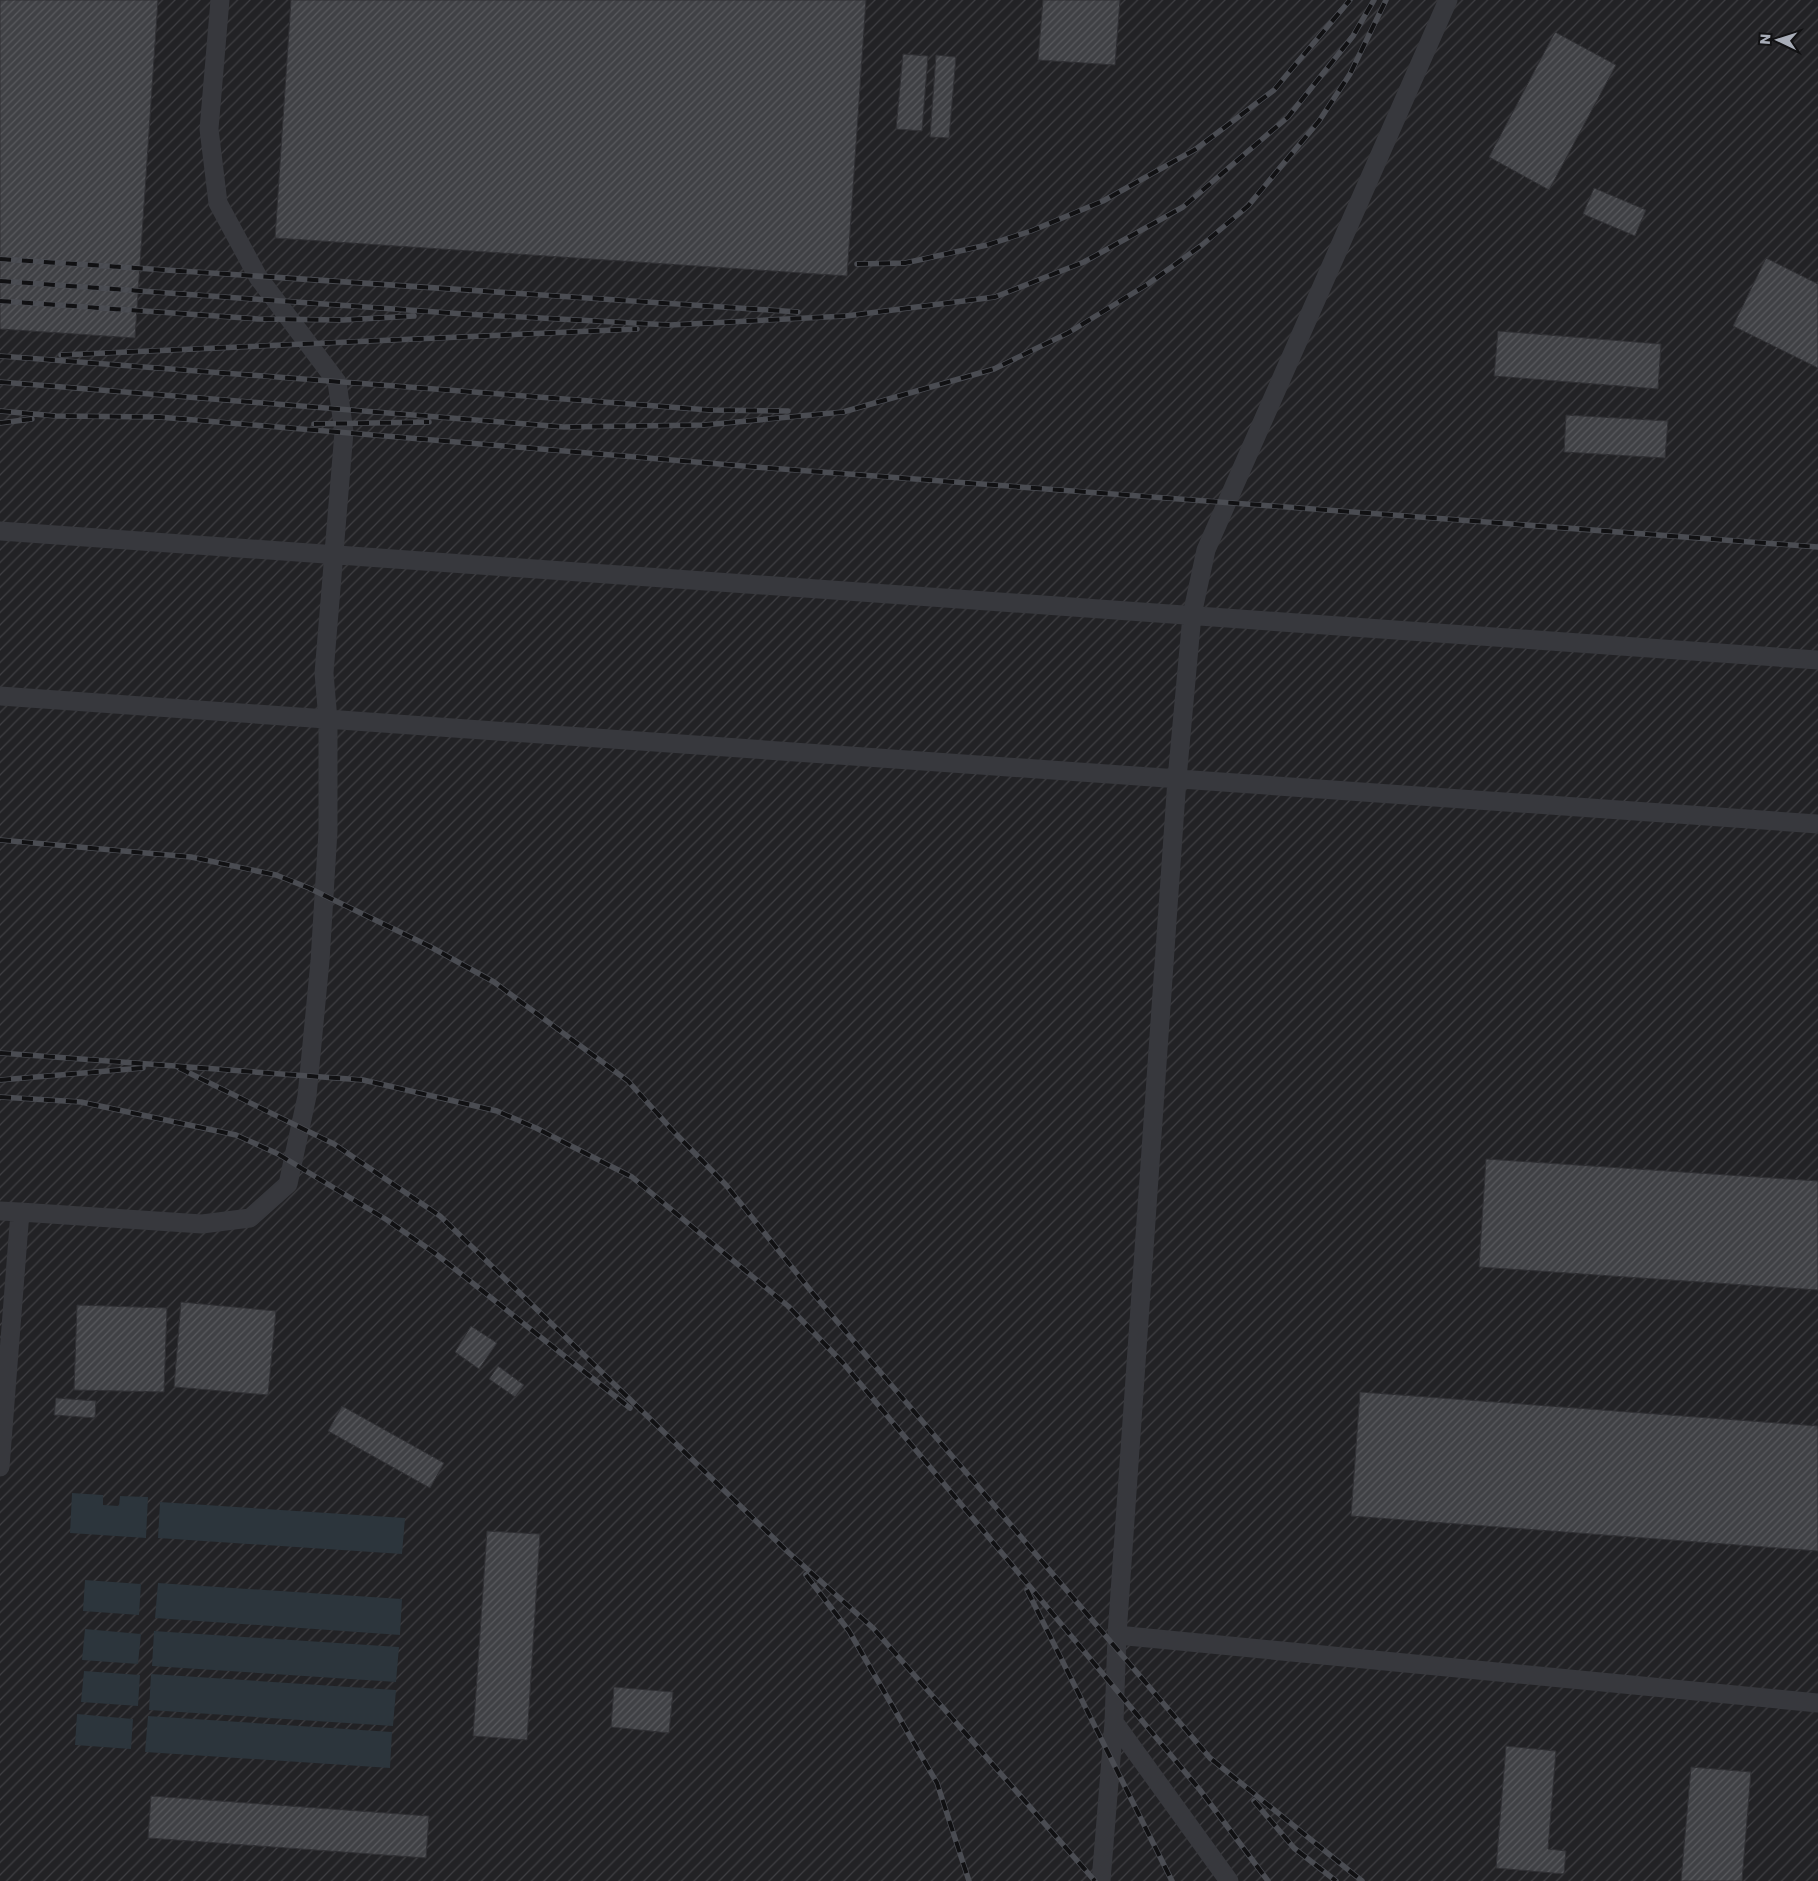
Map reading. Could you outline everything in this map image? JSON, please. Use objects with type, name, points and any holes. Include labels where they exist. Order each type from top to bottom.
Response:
[{"type":"lane","points":[[0,1211],[202,1224],[250,1218],[288,1184],[307,1096],[320,961],[328,831],[328,720],[324,673],[344,432],[337,382],[258,277],[218,203],[209,129],[220,0]]},
{"type":"lane","points":[[1101,1881],[1114,1722],[1117,1634],[1177,779],[1192,615],[1206,550],[1448,0]]},
{"type":"lane","points":[[0,531],[1818,660]]},
{"type":"lane","points":[[0,696],[1818,824]]},
{"type":"lane","points":[[0,1467],[20,1212]]},
{"type":"lane","points":[[1117,1634],[1818,1703]]},
{"type":"lane","points":[[1114,1722],[1229,1881]]},
{"type":"shaded area","points":[[0,0],[1818,0],[1818,1881],[0,1881]]},
{"type":"shaded area","points":[[72,1493],[103,1495],[103,1505],[119,1506],[120,1496],[148,1497],[146,1538],[70,1533]]},
{"type":"shaded area","points":[[160,1502],[405,1518],[402,1554],[158,1538]]},
{"type":"shaded area","points":[[85,1580],[141,1584],[139,1615],[83,1611]]},
{"type":"shaded area","points":[[158,1583],[402,1599],[400,1635],[155,1618]]},
{"type":"shaded area","points":[[85,1629],[141,1634],[138,1664],[82,1660]]},
{"type":"shaded area","points":[[154,1631],[399,1647],[396,1682],[152,1666]]},
{"type":"shaded area","points":[[84,1671],[140,1675],[138,1706],[81,1702]]},
{"type":"shaded area","points":[[151,1674],[396,1690],[393,1726],[149,1710]]},
{"type":"shaded area","points":[[77,1714],[133,1719],[131,1749],[75,1745]]},
{"type":"shaded area","points":[[148,1716],[392,1732],[390,1768],[145,1752]]},
{"type":"building","points":[[0,0],[158,0],[135,338],[0,329]]},
{"type":"building","points":[[291,0],[866,0],[847,276],[275,238]]},
{"type":"building","points":[[1043,0],[1120,0],[1115,65],[1038,60]]},
{"type":"building","points":[[1555,32],[1616,65],[1549,190],[1489,157]]},
{"type":"building","points":[[903,54],[928,56],[922,131],[896,129]]},
{"type":"building","points":[[936,55],[956,57],[949,138],[930,137]]},
{"type":"building","points":[[1594,188],[1646,210],[1635,236],[1583,214]]},
{"type":"building","points":[[1766,258],[1818,284],[1818,368],[1733,326]]},
{"type":"building","points":[[1498,331],[1661,344],[1658,389],[1494,376]]},
{"type":"building","points":[[1566,415],[1668,421],[1665,458],[1564,452]]},
{"type":"building","points":[[1486,1159],[1818,1181],[1818,1290],[1479,1267]]},
{"type":"building","points":[[181,1302],[276,1311],[268,1395],[174,1387]]},
{"type":"building","points":[[77,1305],[167,1308],[164,1392],[74,1390]]},
{"type":"building","points":[[471,1326],[497,1343],[479,1369],[455,1352]]},
{"type":"building","points":[[498,1366],[524,1385],[515,1397],[489,1379]]},
{"type":"building","points":[[1360,1392],[1818,1426],[1818,1551],[1351,1516]]},
{"type":"building","points":[[56,1398],[96,1401],[95,1418],[54,1415]]},
{"type":"building","points":[[342,1406],[444,1463],[430,1488],[328,1431]]},
{"type":"building","points":[[487,1531],[540,1534],[527,1740],[473,1736]]},
{"type":"building","points":[[614,1687],[673,1692],[669,1733],[611,1727]]},
{"type":"building","points":[[1506,1746],[1556,1751],[1548,1849],[1566,1851],[1564,1874],[1496,1868]]},
{"type":"building","points":[[1691,1767],[1751,1772],[1742,1881],[1681,1881]]},
{"type":"building","points":[[151,1796],[429,1816],[426,1858],[148,1838]]},
{"type":"railway","points":[[857,264],[905,263],[987,245],[1031,231],[1103,201],[1196,149],[1274,90],[1350,0]]},
{"type":"railway","points":[[0,281],[464,314],[670,325],[846,316],[995,297],[1084,262],[1183,207],[1288,117],[1353,36],[1374,0]]},
{"type":"railway","points":[[0,382],[564,427],[704,425],[843,412],[994,369],[1068,333],[1148,284],[1202,245],[1248,206],[1319,121],[1350,74],[1386,0]]},
{"type":"railway","points":[[0,259],[798,312]]},
{"type":"railway","points":[[0,301],[258,319],[343,320],[414,316]]},
{"type":"railway","points":[[61,355],[637,329]]},
{"type":"railway","points":[[0,356],[709,410],[788,411]]},
{"type":"railway","points":[[0,411],[56,416],[159,417],[755,467],[1818,547]]},
{"type":"railway","points":[[0,423],[32,419]]},
{"type":"railway","points":[[314,424],[429,422]]},
{"type":"railway","points":[[0,840],[191,857],[276,875],[309,888],[429,946],[494,982],[628,1081],[726,1185],[811,1291],[1210,1758],[1362,1881]]},
{"type":"railway","points":[[0,1053],[363,1080],[497,1111],[536,1128],[632,1177],[788,1306],[843,1363],[1200,1790],[1268,1881]]},
{"type":"railway","points":[[0,1080],[143,1068]]},
{"type":"railway","points":[[179,1068],[334,1144],[440,1216],[788,1552],[873,1628],[1095,1881]]},
{"type":"railway","points":[[0,1097],[81,1102],[236,1135],[278,1154],[387,1220],[436,1254],[630,1408]]},
{"type":"railway","points":[[806,1575],[849,1631],[937,1783],[969,1881]]},
{"type":"railway","points":[[1027,1590],[1172,1881]]},
{"type":"railway","points":[[1254,1801],[1294,1848],[1336,1881]]}]
